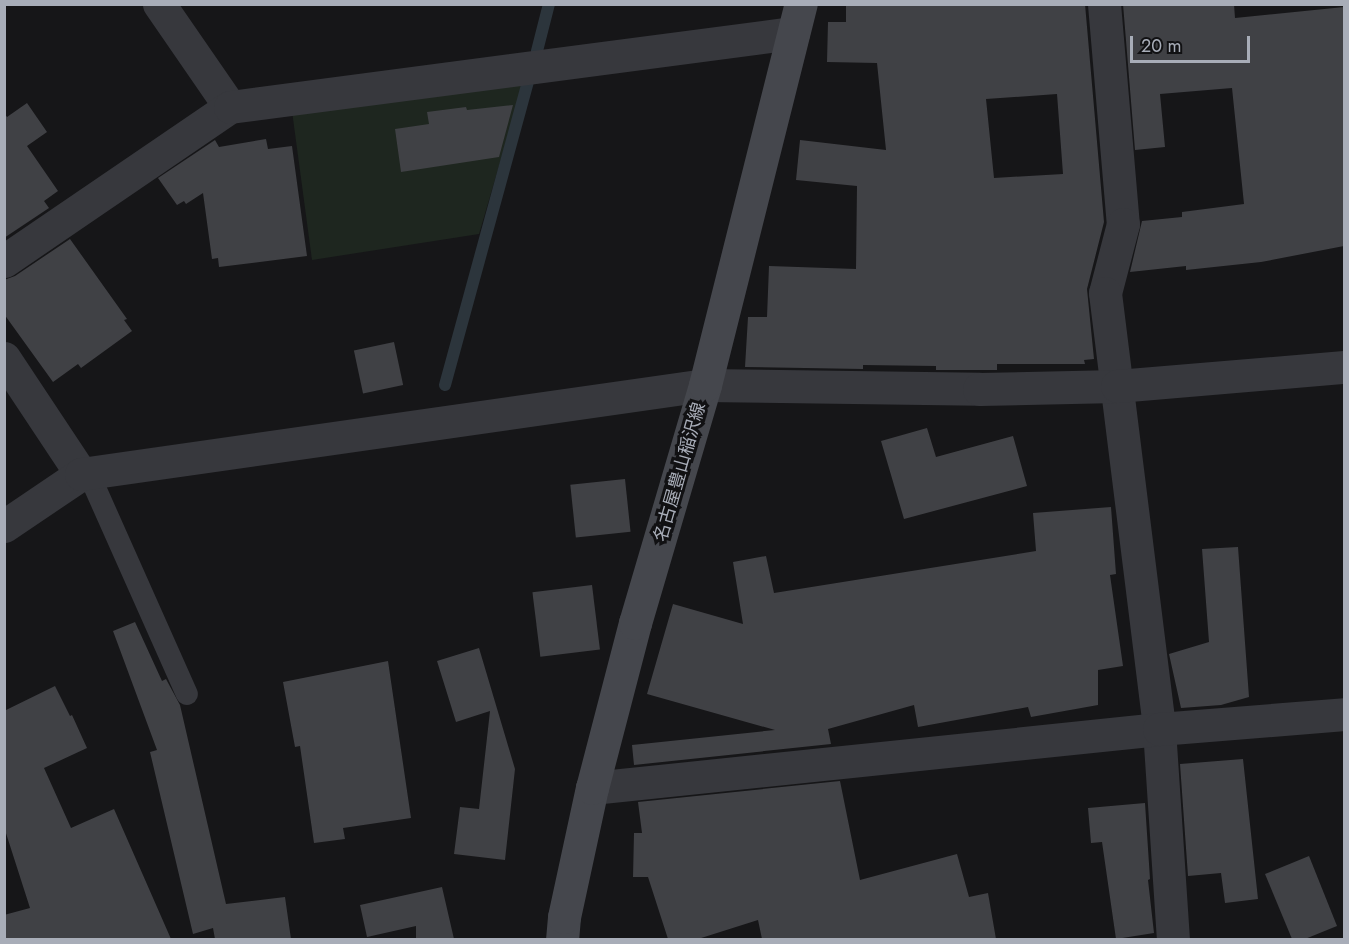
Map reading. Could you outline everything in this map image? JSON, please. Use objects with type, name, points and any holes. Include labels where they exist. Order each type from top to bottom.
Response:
[{"type":"main road","name":"名古屋豊山稲沢線","points":[[562,939],[592,788],[635,623],[705,385],[797,19]]},
{"type":"street","points":[[159,4],[230,107]]},
{"type":"street","points":[[1104,4],[1123,224],[1105,293],[1159,729],[1173,939]]},
{"type":"street","points":[[4,261],[230,107],[797,19]]},
{"type":"street","points":[[4,358],[85,473]]},
{"type":"street","points":[[4,526],[85,473],[705,385],[979,389],[1117,386],[1344,367]]},
{"type":"street","points":[[592,788],[1159,729],[1344,714]]},
{"type":"lane","points":[[85,473],[187,693]]},
{"type":"shaded area","points":[[524,81],[479,234],[312,260],[292,111]]},
{"type":"building","points":[[846,4],[1085,4],[1104,222],[1087,289],[1094,359],[1084,360],[1085,364],[997,364],[997,370],[936,370],[936,366],[863,365],[863,369],[745,367],[748,317],[767,317],[769,266],[856,269],[857,186],[796,180],[800,140],[886,150],[877,63],[827,62],[828,22],[846,22]],"holes":[[[1057,94],[1063,174],[994,178],[986,99]]]},
{"type":"building","points":[[1123,4],[1234,4],[1235,18],[1344,7],[1344,246],[1261,262],[1186,270],[1186,266],[1130,272],[1142,221],[1182,217],[1182,212],[1244,204],[1232,88],[1160,94],[1165,147],[1135,150]]},
{"type":"building","points":[[27,103],[47,132],[27,146],[58,191],[44,201],[49,208],[4,238],[4,113],[7,117]]},
{"type":"building","points":[[513,105],[499,157],[401,172],[395,129],[429,124],[427,112],[466,107],[467,110]]},
{"type":"building","points":[[266,139],[268,149],[292,146],[307,256],[219,267],[218,258],[212,259],[203,193],[186,204],[184,201],[177,205],[158,178],[215,140],[219,147]]},
{"type":"building","points":[[70,239],[127,319],[124,320],[132,331],[81,368],[78,364],[53,382],[4,314],[4,280],[15,276]]},
{"type":"building","points":[[394,342],[403,385],[363,394],[354,351]]},
{"type":"building","points":[[927,428],[936,457],[1013,436],[1027,486],[904,519],[881,441]]},
{"type":"building","points":[[625,479],[631,532],[576,537],[570,485]]},
{"type":"building","points":[[1111,507],[1116,574],[1110,575],[1123,666],[1098,670],[1098,705],[1031,717],[1028,707],[918,727],[914,705],[828,729],[831,744],[634,765],[632,745],[775,730],[647,694],[673,604],[743,624],[733,562],[766,556],[774,593],[1036,551],[1033,513]]},
{"type":"building","points":[[1238,547],[1249,697],[1221,705],[1181,708],[1169,654],[1209,642],[1202,549]]},
{"type":"building","points":[[592,585],[600,650],[540,657],[532,592]]},
{"type":"building","points":[[135,622],[162,681],[166,679],[180,705],[226,904],[285,897],[291,939],[215,939],[213,928],[193,934],[150,752],[157,750],[113,631]]},
{"type":"building","points":[[479,648],[515,769],[505,860],[454,854],[460,807],[479,809],[490,711],[456,722],[437,661]]},
{"type":"building","points":[[388,661],[411,818],[343,828],[345,839],[314,843],[300,746],[295,747],[283,682]]},
{"type":"building","points":[[55,686],[70,716],[72,715],[87,748],[44,768],[71,828],[114,809],[171,939],[4,939],[4,915],[30,908],[4,827],[4,711]]},
{"type":"building","points":[[1243,759],[1258,899],[1225,903],[1221,873],[1188,876],[1180,764]]},
{"type":"building","points":[[840,781],[860,880],[957,854],[969,897],[988,893],[996,939],[762,939],[758,920],[698,939],[668,939],[648,877],[633,877],[634,833],[642,833],[638,802]]},
{"type":"building","points":[[1145,803],[1150,879],[1148,880],[1154,933],[1116,939],[1102,842],[1091,843],[1088,808]]},
{"type":"building","points":[[1309,856],[1337,926],[1305,939],[1292,939],[1265,874]]},
{"type":"building","points":[[442,887],[454,939],[416,939],[416,926],[367,937],[360,905]]},
{"type":"waterway","points":[[537,51],[549,4]]},
{"type":"waterway","points":[[445,385],[528,81]]}]
